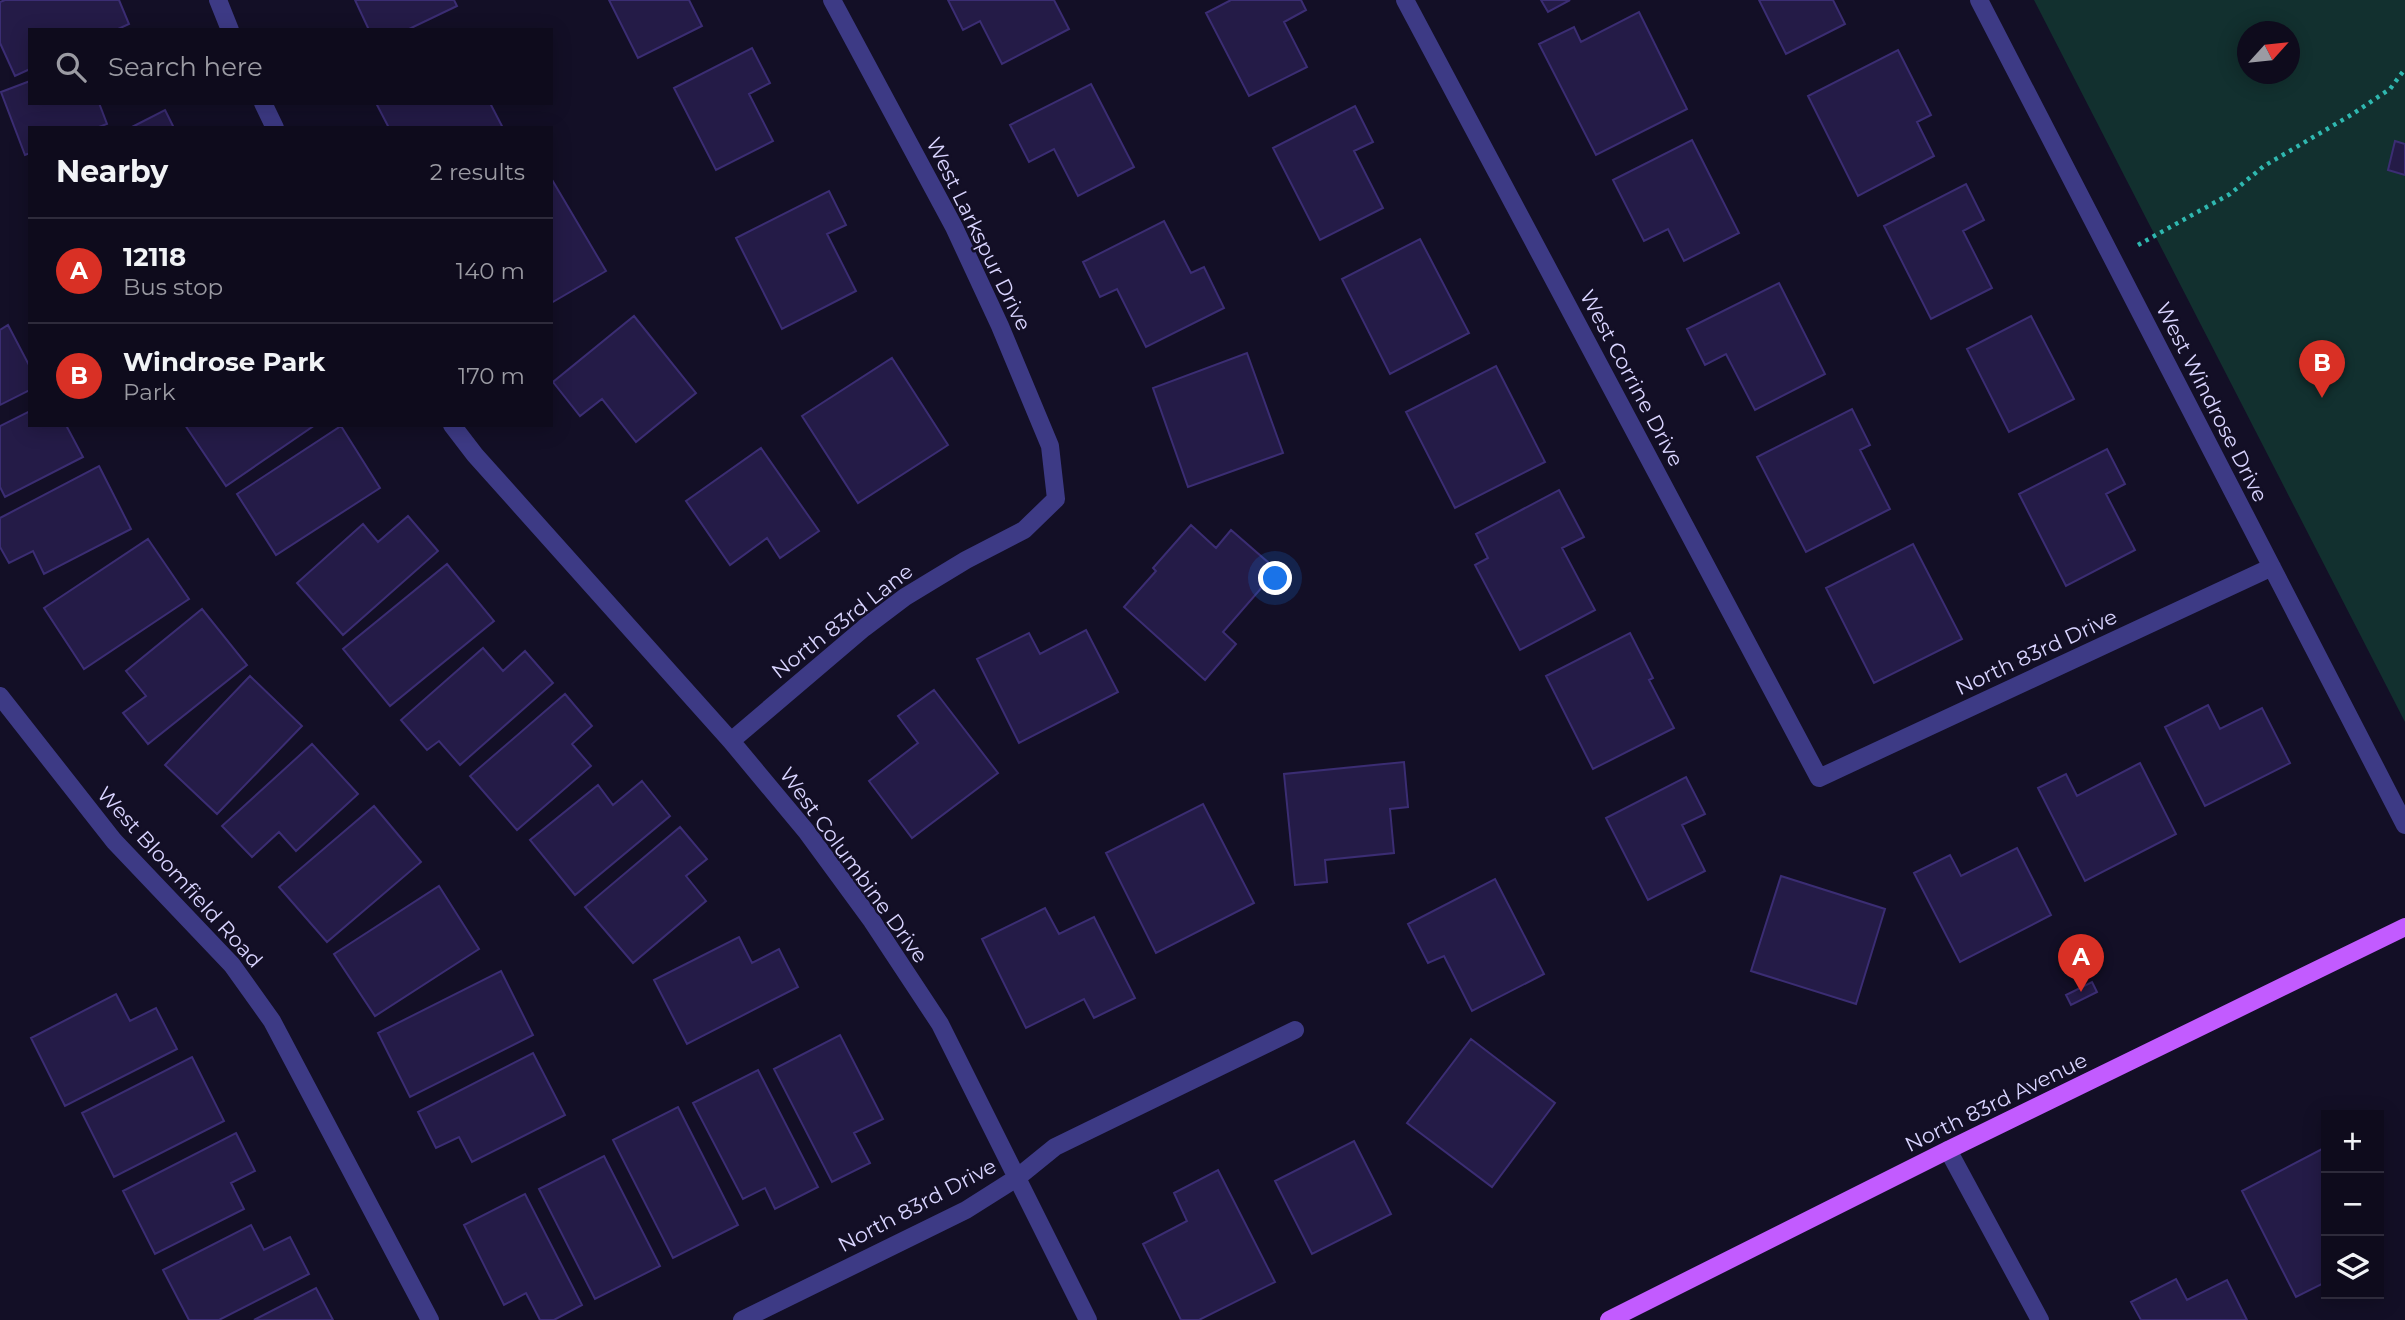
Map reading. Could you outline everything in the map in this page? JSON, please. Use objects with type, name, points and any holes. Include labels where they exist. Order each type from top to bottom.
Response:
[{"type":"main road","name":"North 83rd Avenue","points":[[1609,1320],[1948,1150],[2405,927]]},
{"type":"street","points":[[218,0],[229,28]]},
{"type":"street","name":"West Larkspur Drive","points":[[832,0],[954,227],[1000,326],[1050,446],[1056,499]]},
{"type":"street","name":"West Corrine Drive","points":[[1405,0],[1819,778]]},
{"type":"street","name":"West Windrose Drive","points":[[1979,0],[2405,825]]},
{"type":"street","points":[[264,105],[274,126]]},
{"type":"street","name":"West Columbine Drive","points":[[454,427],[483,465],[731,741],[806,831],[872,921],[940,1024],[1088,1320]]},
{"type":"street","name":"North 83rd Lane","points":[[731,741],[864,628],[905,597],[966,560],[1024,530],[1056,499]]},
{"type":"street","name":"North 83rd Drive","points":[[1819,778],[2272,567]]},
{"type":"street","name":"West Bloomfield Road","points":[[0,696],[114,841],[232,965],[272,1021],[430,1320]]},
{"type":"street","name":"North 83rd Drive","points":[[742,1320],[966,1210],[1018,1177],[1055,1147],[1296,1030]]},
{"type":"street","points":[[1948,1150],[2039,1320]]},
{"type":"path","points":[[2113,258],[2168,231],[2219,200],[2264,166],[2351,115],[2390,89],[2405,69]]},
{"type":"green space","points":[[2034,0],[2405,0],[2405,722]]},
{"type":"building","points":[[119,0],[129,24],[120,28],[28,28],[28,70],[15,76],[0,43],[0,2]]},
{"type":"building","points":[[355,0],[454,0],[457,6],[411,28],[368,28]]},
{"type":"building","points":[[609,0],[689,0],[702,26],[638,58]]},
{"type":"building","points":[[948,0],[1054,0],[1069,29],[1002,64],[980,21],[963,30]]},
{"type":"building","points":[[1231,0],[1301,0],[1306,10],[1284,22],[1307,67],[1249,96],[1206,13]]},
{"type":"building","points":[[1541,0],[1570,0],[1548,12]]},
{"type":"building","points":[[1759,0],[1833,0],[1845,24],[1786,54]]},
{"type":"building","points":[[1639,12],[1687,109],[1596,155],[1539,44],[1574,27],[1581,42]]},
{"type":"building","points":[[752,48],[770,83],[749,94],[773,141],[716,170],[674,88]]},
{"type":"building","points":[[1898,50],[1931,115],[1917,122],[1934,156],[1858,196],[1808,96]]},
{"type":"building","points":[[28,82],[28,105],[100,105],[107,124],[28,126],[28,154],[25,155],[1,92]]},
{"type":"building","points":[[1091,84],[1134,167],[1078,196],[1054,149],[1029,162],[1010,125]]},
{"type":"building","points":[[377,105],[491,105],[502,126],[388,126]]},
{"type":"building","points":[[1355,106],[1373,142],[1354,151],[1383,208],[1320,240],[1273,148]]},
{"type":"building","points":[[165,110],[173,126],[134,126]]},
{"type":"building","points":[[1692,140],[1739,233],[1684,261],[1668,229],[1644,241],[1613,180]]},
{"type":"building","points":[[2395,141],[2405,144],[2405,175],[2388,170]]},
{"type":"building","points":[[553,181],[606,271],[553,302]]},
{"type":"building","points":[[1966,184],[1984,220],[1963,231],[1992,288],[1931,319],[1884,226]]},
{"type":"building","points":[[829,191],[846,225],[827,234],[856,291],[782,329],[736,238]]},
{"type":"building","points":[[1164,221],[1191,273],[1204,267],[1224,308],[1146,347],[1117,289],[1100,297],[1083,262]]},
{"type":"building","points":[[1420,239],[1469,333],[1390,374],[1342,279]]},
{"type":"building","points":[[1779,283],[1825,374],[1755,410],[1726,354],[1705,365],[1687,329]]},
{"type":"building","points":[[634,316],[696,393],[636,442],[602,399],[580,416],[553,382]]},
{"type":"building","points":[[2031,316],[2074,399],[2009,432],[1967,349]]},
{"type":"building","points":[[8,325],[28,363],[28,391],[0,405],[0,330]]},
{"type":"building","points":[[1247,353],[1283,453],[1188,487],[1153,388]]},
{"type":"building","points":[[892,358],[948,445],[858,503],[802,416]]},
{"type":"building","points":[[1496,366],[1545,462],[1455,508],[1406,412]]},
{"type":"building","points":[[1852,409],[1870,445],[1860,450],[1890,509],[1806,552],[1757,457]]},
{"type":"building","points":[[28,412],[28,427],[67,427],[83,457],[5,497],[0,487],[0,426]]},
{"type":"building","points":[[186,427],[312,427],[226,486]]},
{"type":"building","points":[[339,427],[380,488],[276,555],[237,494]]},
{"type":"building","points":[[761,448],[819,531],[780,558],[767,538],[730,565],[686,501]]},
{"type":"building","points":[[2107,449],[2125,484],[2106,494],[2135,550],[2066,586],[2019,494]]},
{"type":"building","points":[[99,466],[131,529],[44,574],[33,551],[9,563],[0,547],[0,518]]},
{"type":"building","points":[[1559,490],[1584,537],[1562,548],[1595,610],[1520,650],[1475,565],[1488,558],[1476,534]]},
{"type":"building","points":[[408,516],[438,551],[343,635],[297,583],[363,524],[378,542]]},
{"type":"building","points":[[1191,525],[1216,548],[1231,530],[1277,570],[1223,632],[1236,644],[1205,680],[1124,607],[1156,571],[1153,568]]},
{"type":"building","points":[[148,539],[189,599],[84,669],[44,608]]},
{"type":"building","points":[[1913,544],[1962,639],[1874,683],[1826,588]]},
{"type":"building","points":[[447,564],[494,621],[390,706],[343,649]]},
{"type":"building","points":[[202,609],[247,665],[148,744],[123,713],[146,696],[126,671]]},
{"type":"building","points":[[1086,630],[1118,692],[1019,743],[977,659],[1029,633],[1040,654]]},
{"type":"building","points":[[1630,633],[1653,678],[1649,680],[1674,728],[1593,769],[1546,676]]},
{"type":"building","points":[[483,648],[503,671],[525,651],[553,683],[460,765],[439,741],[427,750],[401,720]]},
{"type":"building","points":[[250,676],[302,726],[217,814],[165,765]]},
{"type":"building","points":[[934,690],[998,773],[912,838],[869,781],[918,743],[898,716]]},
{"type":"building","points":[[565,694],[592,726],[572,744],[591,766],[517,830],[470,776]]},
{"type":"building","points":[[2208,705],[2220,729],[2262,708],[2290,763],[2205,806],[2165,727]]},
{"type":"building","points":[[312,744],[358,794],[296,851],[279,832],[252,857],[222,826]]},
{"type":"building","points":[[1404,762],[1408,807],[1390,809],[1394,853],[1325,860],[1327,882],[1295,885],[1284,774]]},
{"type":"building","points":[[2140,763],[2176,834],[2085,881],[2038,788],[2066,774],[2077,796]]},
{"type":"building","points":[[1686,777],[1705,814],[1682,825],[1705,871],[1648,900],[1606,818]]},
{"type":"building","points":[[642,781],[670,816],[575,895],[530,840],[598,785],[613,805]]},
{"type":"building","points":[[1203,804],[1254,903],[1156,953],[1106,853]]},
{"type":"building","points":[[374,806],[421,862],[327,942],[279,887]]},
{"type":"building","points":[[680,827],[707,859],[686,876],[706,901],[633,963],[585,907]]},
{"type":"building","points":[[2017,848],[2051,915],[1960,962],[1914,873],[1950,855],[1961,876]]},
{"type":"building","points":[[1781,876],[1885,909],[1856,1004],[1751,971]]},
{"type":"building","points":[[1495,879],[1544,974],[1472,1011],[1444,956],[1428,963],[1408,924]]},
{"type":"building","points":[[439,886],[479,949],[375,1016],[334,954]]},
{"type":"building","points":[[1045,908],[1059,934],[1094,917],[1135,998],[1094,1018],[1084,999],[1026,1028],[982,939]]},
{"type":"building","points":[[739,937],[752,963],[779,949],[798,987],[687,1044],[654,980]]},
{"type":"building","points":[[501,971],[533,1035],[410,1097],[378,1033]]},
{"type":"building","points":[[2092,982],[2097,992],[2071,1005],[2066,995]]},
{"type":"building","points":[[116,994],[130,1021],[156,1008],[177,1049],[65,1106],[31,1038]]},
{"type":"building","points":[[840,1035],[883,1119],[854,1133],[870,1163],[832,1182],[774,1069]]},
{"type":"building","points":[[1471,1039],[1555,1103],[1492,1187],[1407,1123]]},
{"type":"building","points":[[533,1053],[565,1115],[472,1162],[459,1137],[436,1148],[418,1112]]},
{"type":"building","points":[[192,1057],[224,1121],[114,1177],[82,1113]]},
{"type":"building","points":[[758,1070],[818,1187],[775,1209],[765,1188],[743,1199],[693,1103]]},
{"type":"building","points":[[678,1107],[738,1225],[673,1258],[613,1140]]},
{"type":"building","points":[[236,1133],[255,1171],[231,1183],[244,1209],[155,1254],[123,1191]]},
{"type":"building","points":[[1354,1141],[1391,1214],[1312,1254],[1275,1181]]},
{"type":"building","points":[[2321,1150],[2321,1284],[2296,1297],[2242,1191]]},
{"type":"building","points":[[604,1156],[660,1266],[595,1299],[539,1189]]},
{"type":"building","points":[[1218,1170],[1275,1282],[1199,1320],[1181,1320],[1143,1244],[1187,1221],[1174,1193]]},
{"type":"building","points":[[525,1194],[582,1305],[554,1320],[540,1320],[526,1293],[504,1305],[464,1225]]},
{"type":"building","points":[[251,1225],[264,1250],[290,1237],[309,1274],[219,1320],[189,1320],[163,1270]]},
{"type":"building","points":[[2176,1279],[2187,1300],[2227,1280],[2247,1320],[2141,1320],[2131,1302]]},
{"type":"building","points":[[316,1288],[333,1320],[254,1320]]},
{"type":"place","name":"Windrose Park","points":[[2322,398]]},
{"type":"place","name":"12118","points":[[2081,992]]}]
